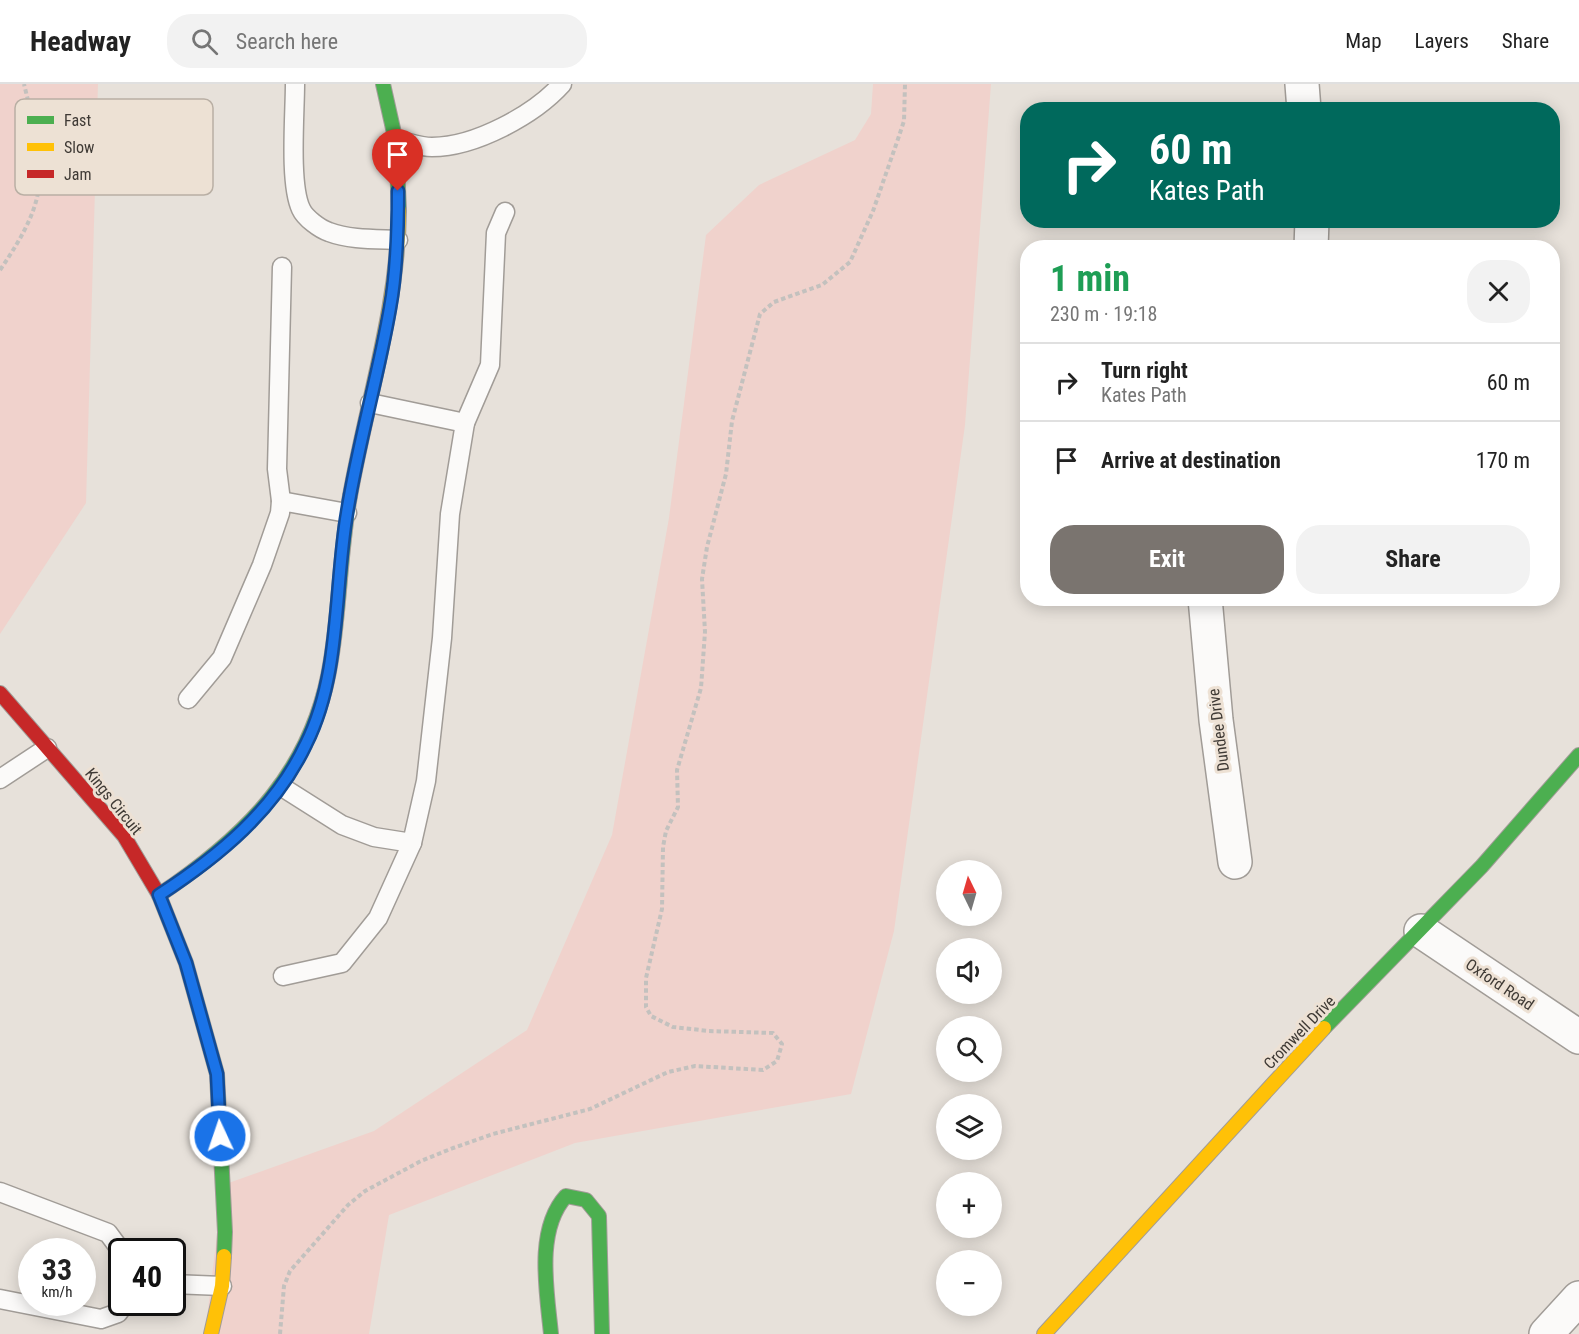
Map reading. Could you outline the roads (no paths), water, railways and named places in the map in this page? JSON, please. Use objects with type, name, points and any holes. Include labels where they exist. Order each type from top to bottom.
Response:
[{"type":"street","points":[[159,895],[198,869],[247,828],[282,787],[307,744],[325,694],[347,513],[391,307],[398,240],[396,140],[383,84]]},
{"type":"street","points":[[1302,84],[1303,102]]},
{"type":"street","name":"Dundee Drive","points":[[1206,606],[1216,720],[1235,862]]},
{"type":"street","name":"Kings Circuit","points":[[0,693],[29,723],[47,748],[124,836],[159,895],[186,963],[217,1074],[225,1232],[222,1286],[211,1334]]},
{"type":"street","name":"Cromwell Drive","points":[[1044,1334],[1257,1100],[1536,809],[1579,755]]},
{"type":"street","name":"Oxford Road","points":[[1421,931],[1579,1037]]},
{"type":"street","points":[[551,1334],[546,1264],[555,1207],[566,1196],[583,1198],[593,1204],[598,1216],[602,1334]]},
{"type":"street","points":[[1546,1334],[1579,1298]]},
{"type":"lane","points":[[295,84],[296,185],[301,210],[314,223],[329,232],[363,238],[398,240]]},
{"type":"lane","points":[[396,140],[432,147],[469,140],[514,122],[552,95],[562,84]]},
{"type":"lane","points":[[283,976],[342,963],[378,918],[412,843],[427,771],[442,638],[450,514],[465,423],[490,365],[496,233],[505,212]]},
{"type":"lane","points":[[188,699],[222,657],[262,565],[280,513],[281,501],[277,469],[282,267]]},
{"type":"lane","points":[[370,403],[465,423]]},
{"type":"lane","points":[[281,501],[347,513]]},
{"type":"lane","points":[[0,779],[47,748]]},
{"type":"lane","points":[[282,787],[342,825],[374,837],[412,843]]},
{"type":"lane","points":[[0,1192],[108,1233],[112,1238]]},
{"type":"lane","points":[[186,1285],[222,1286]]},
{"type":"lane","points":[[0,1299],[101,1319],[110,1316]]}]
